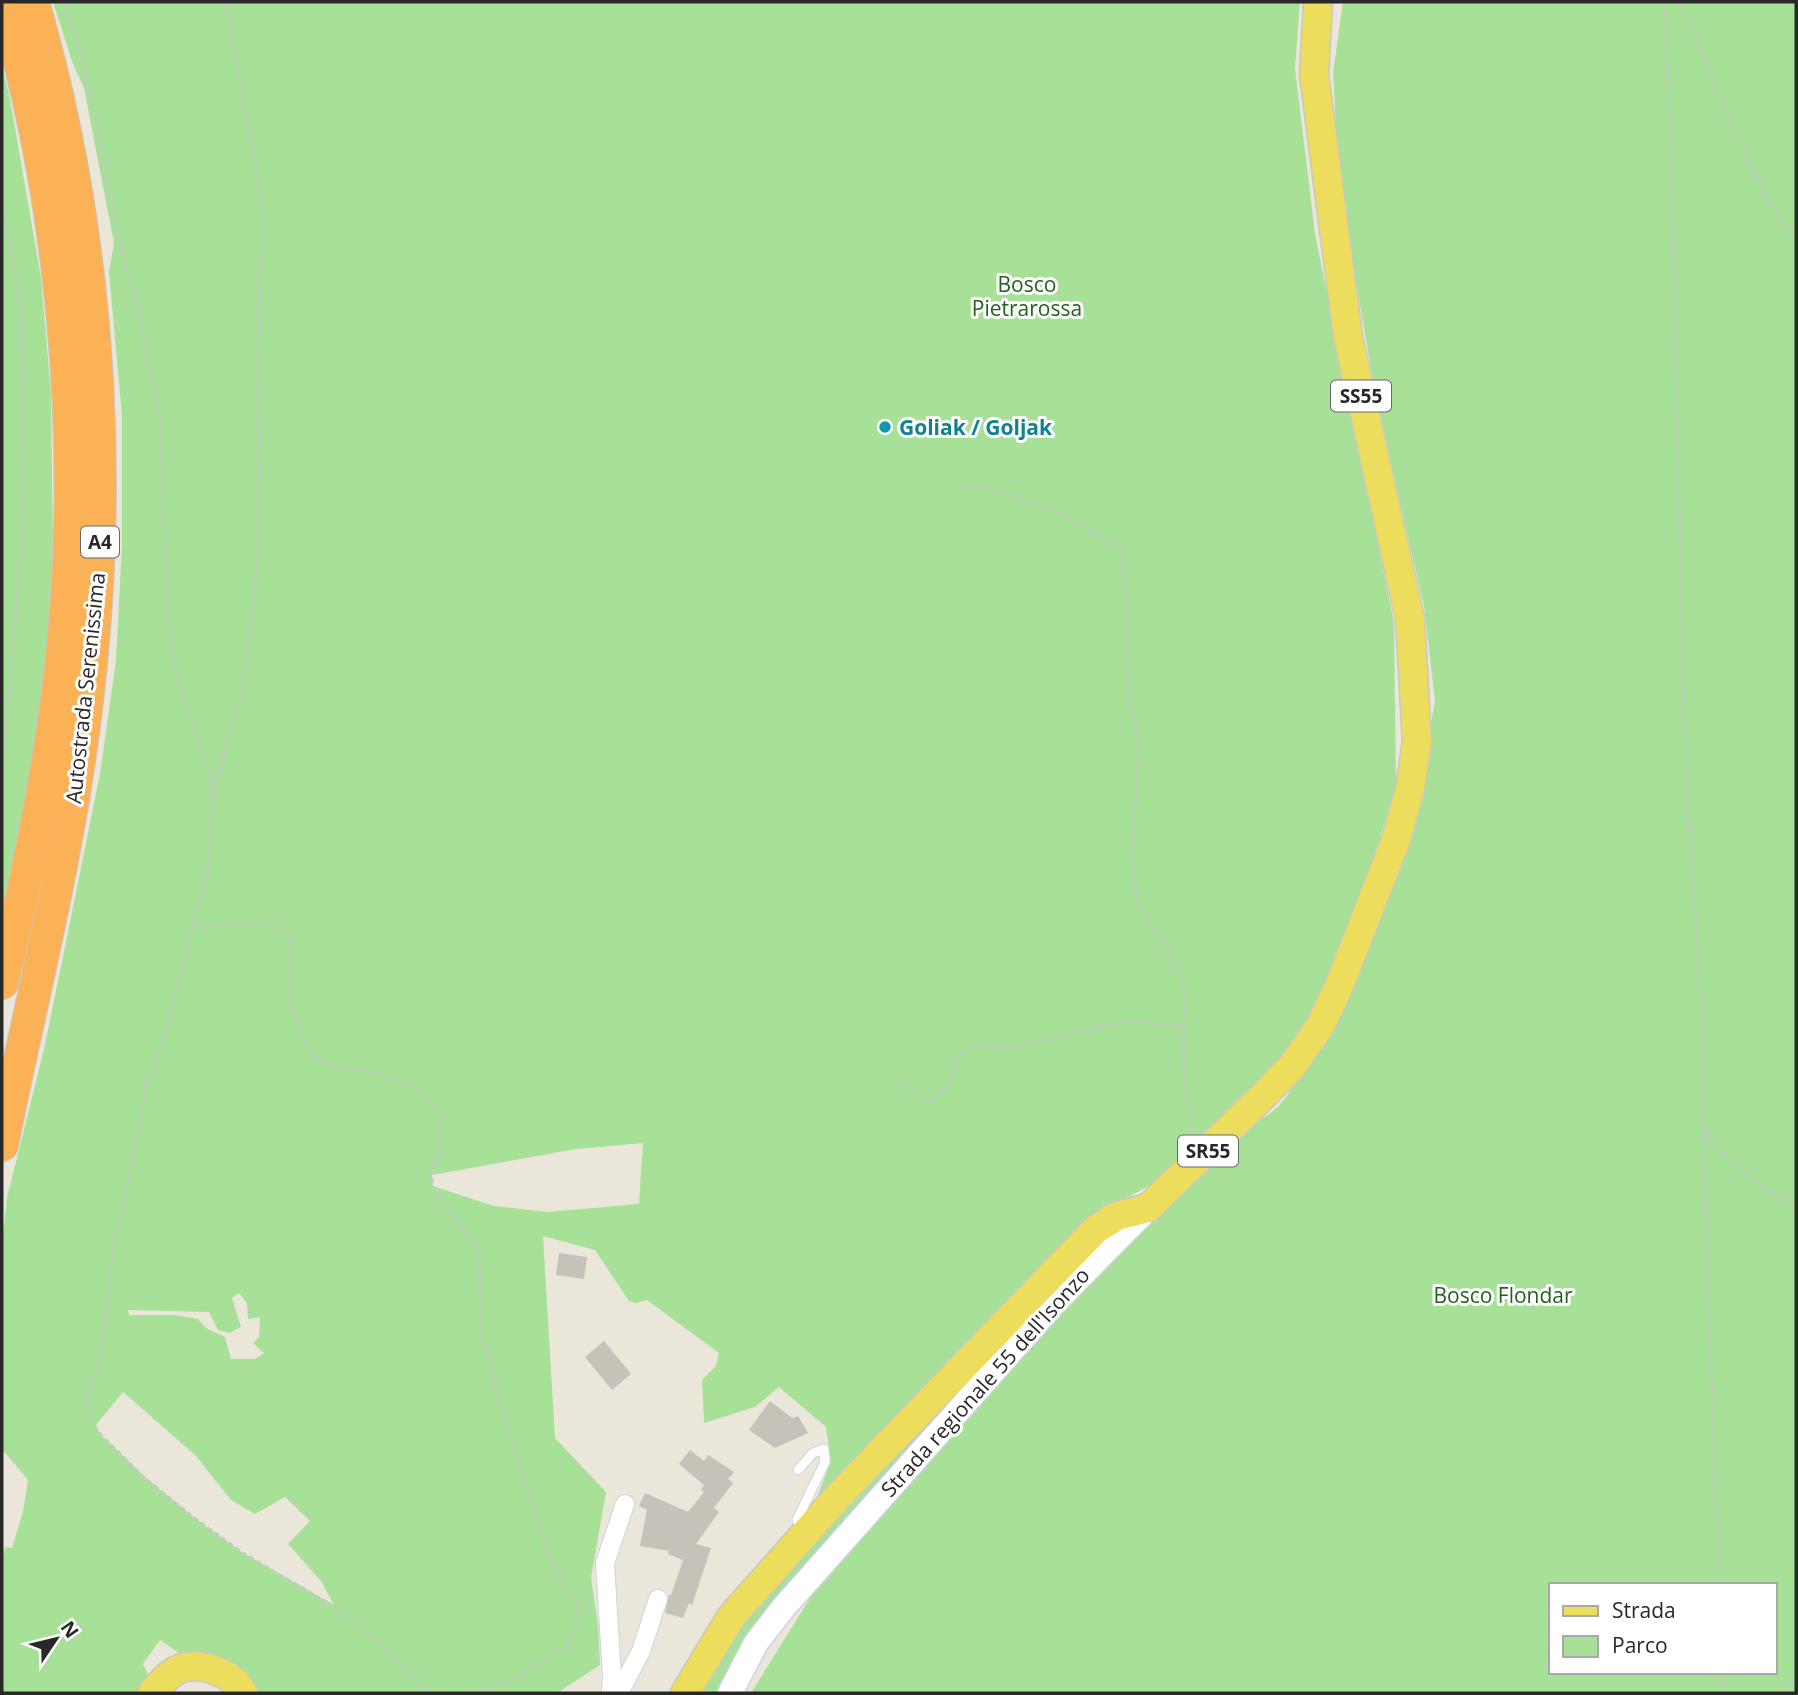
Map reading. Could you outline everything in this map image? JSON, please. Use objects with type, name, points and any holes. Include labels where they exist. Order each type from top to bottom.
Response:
[{"type":"highway","name":"Autostrada Serenissima","points":[[2,983],[29,869],[48,764],[60,671],[69,550],[70,457],[65,350],[54,244],[26,89],[4,2]]},
{"type":"highway","name":"Autostrada Serenissima","points":[[14,1082],[57,891],[79,768],[93,650],[102,454],[96,346],[72,162],[33,2]]},
{"type":"highway","points":[[2,1123],[14,1082]]},
{"type":"highway","points":[[2,1129],[14,1082]]},
{"type":"highway","points":[[2,1158],[14,1082]]},
{"type":"highway","name":"A4","points":[[2,1145],[14,1082]]},
{"type":"main road","name":"SS55","points":[[1266,1093],[1321,1027],[1340,984],[1397,837],[1410,789],[1417,742],[1410,619],[1346,323],[1314,74],[1318,2]]},
{"type":"main road","name":"Strada regionale 55 dell'Isonzo","points":[[730,1693],[756,1643],[785,1606],[1053,1304],[1266,1093]]},
{"type":"main road","points":[[685,1693],[731,1617],[803,1534],[1096,1229],[1117,1216],[1148,1208]]},
{"type":"main road","points":[[152,1693],[167,1676],[186,1667],[205,1667],[226,1674],[243,1693]]},
{"type":"street","points":[[611,1693],[605,1563],[625,1504]]},
{"type":"street","points":[[619,1693],[641,1651],[658,1599]]},
{"type":"lane","points":[[797,1470],[813,1453],[824,1449],[825,1462],[797,1520],[803,1534]]},
{"type":"path","points":[[66,2],[91,97],[119,239],[140,319],[160,421],[167,605],[173,660],[214,789]]},
{"type":"path","points":[[225,2],[261,200],[261,535],[244,681],[214,789],[207,874],[164,1031],[146,1083],[128,1184],[114,1240],[100,1357],[88,1392],[86,1413],[102,1436],[145,1478],[182,1508],[243,1553],[335,1606],[437,1693]]},
{"type":"path","points":[[1665,2],[1685,764],[1701,999],[1719,1583]]},
{"type":"path","points":[[1680,2],[1771,205],[1796,239]]},
{"type":"path","points":[[2,204],[21,307],[23,517],[8,726],[2,765]]},
{"type":"path","points":[[961,488],[987,486],[1058,510],[1119,548],[1127,606],[1129,696],[1139,742],[1132,853],[1133,881],[1137,900],[1181,975],[1186,998],[1183,1026],[1184,1079],[1189,1110],[1191,1168]]},
{"type":"path","points":[[194,923],[205,928],[237,922],[271,923],[288,936],[292,945],[290,1000],[310,1052],[324,1063],[405,1080],[432,1102],[441,1115],[438,1155],[431,1175],[433,1186],[479,1251],[481,1337],[550,1563],[575,1597],[608,1619]]},
{"type":"path","points":[[901,1082],[930,1102],[950,1082],[956,1056],[971,1045],[1016,1046],[1128,1021],[1183,1026]]},
{"type":"path","points":[[1704,1131],[1755,1182],[1796,1206]]},
{"type":"path","points":[[469,1693],[502,1685],[566,1647],[577,1619],[575,1597]]},
{"type":"path","points":[[1723,1674],[1723,1693]]},
{"type":"path","points":[[1784,1693],[1796,1677]]},
{"type":"green space","name":"Bosco Pietrarossa","points":[[53,2],[1300,2],[1295,68],[1315,234],[1394,623],[1396,784],[1371,869],[1335,967],[1302,1033],[1262,1080],[1161,1179],[1123,1200],[1104,1205],[1090,1217],[812,1511],[831,1461],[826,1427],[779,1387],[755,1407],[704,1423],[702,1380],[716,1366],[719,1353],[647,1300],[636,1303],[629,1301],[595,1250],[543,1236],[555,1438],[606,1492],[591,1578],[598,1625],[600,1665],[557,1693],[259,1693],[243,1673],[226,1659],[205,1652],[179,1653],[160,1640],[143,1664],[149,1677],[139,1693],[2,1693],[2,1560],[5,1547],[12,1548],[23,1512],[28,1480],[2,1449],[2,1246],[7,1198],[45,1045],[100,774],[116,660],[122,545],[122,416],[109,272],[114,243],[84,88],[73,64]],"holes":[[[643,1143],[639,1204],[547,1212],[494,1206],[433,1186],[432,1175],[576,1149]],[[239,1293],[247,1303],[248,1319],[260,1317],[259,1337],[253,1343],[264,1353],[255,1359],[231,1359],[225,1337],[206,1328],[198,1319],[175,1315],[129,1315],[128,1310],[209,1312],[218,1330],[229,1333],[241,1327],[232,1298]],[[123,1392],[195,1455],[231,1500],[255,1514],[285,1497],[310,1521],[288,1544],[321,1581],[334,1605],[243,1553],[192,1516],[145,1477],[95,1426]]]},
{"type":"green space","name":"Bosco Flondar","points":[[1343,2],[1796,2],[1796,1693],[751,1693],[827,1571],[1037,1334],[1245,1126],[1270,1114],[1284,1100],[1413,820],[1435,701],[1424,606],[1376,399],[1339,182],[1333,73]]},
{"type":"green space","points":[[2,66],[41,278],[51,394],[53,551],[47,686],[29,790],[2,915]]},
{"type":"green space","points":[[1032,1313],[726,1676],[718,1693],[699,1693],[725,1645],[778,1583]]},
{"type":"building","points":[[559,1253],[587,1257],[584,1279],[556,1275]]},
{"type":"building","points":[[604,1341],[631,1374],[612,1390],[585,1357]]},
{"type":"building","points":[[770,1401],[792,1418],[798,1416],[808,1433],[775,1448],[749,1430]]},
{"type":"building","points":[[690,1450],[704,1461],[708,1455],[734,1472],[728,1479],[733,1483],[714,1508],[719,1512],[696,1544],[711,1548],[692,1605],[689,1603],[683,1618],[665,1613],[683,1560],[668,1554],[669,1551],[640,1546],[647,1510],[639,1506],[645,1493],[688,1512],[704,1492],[701,1490],[704,1485],[679,1464]]},
{"type":"place","name":"Goliak / Goljak","points":[[885,427]]}]
